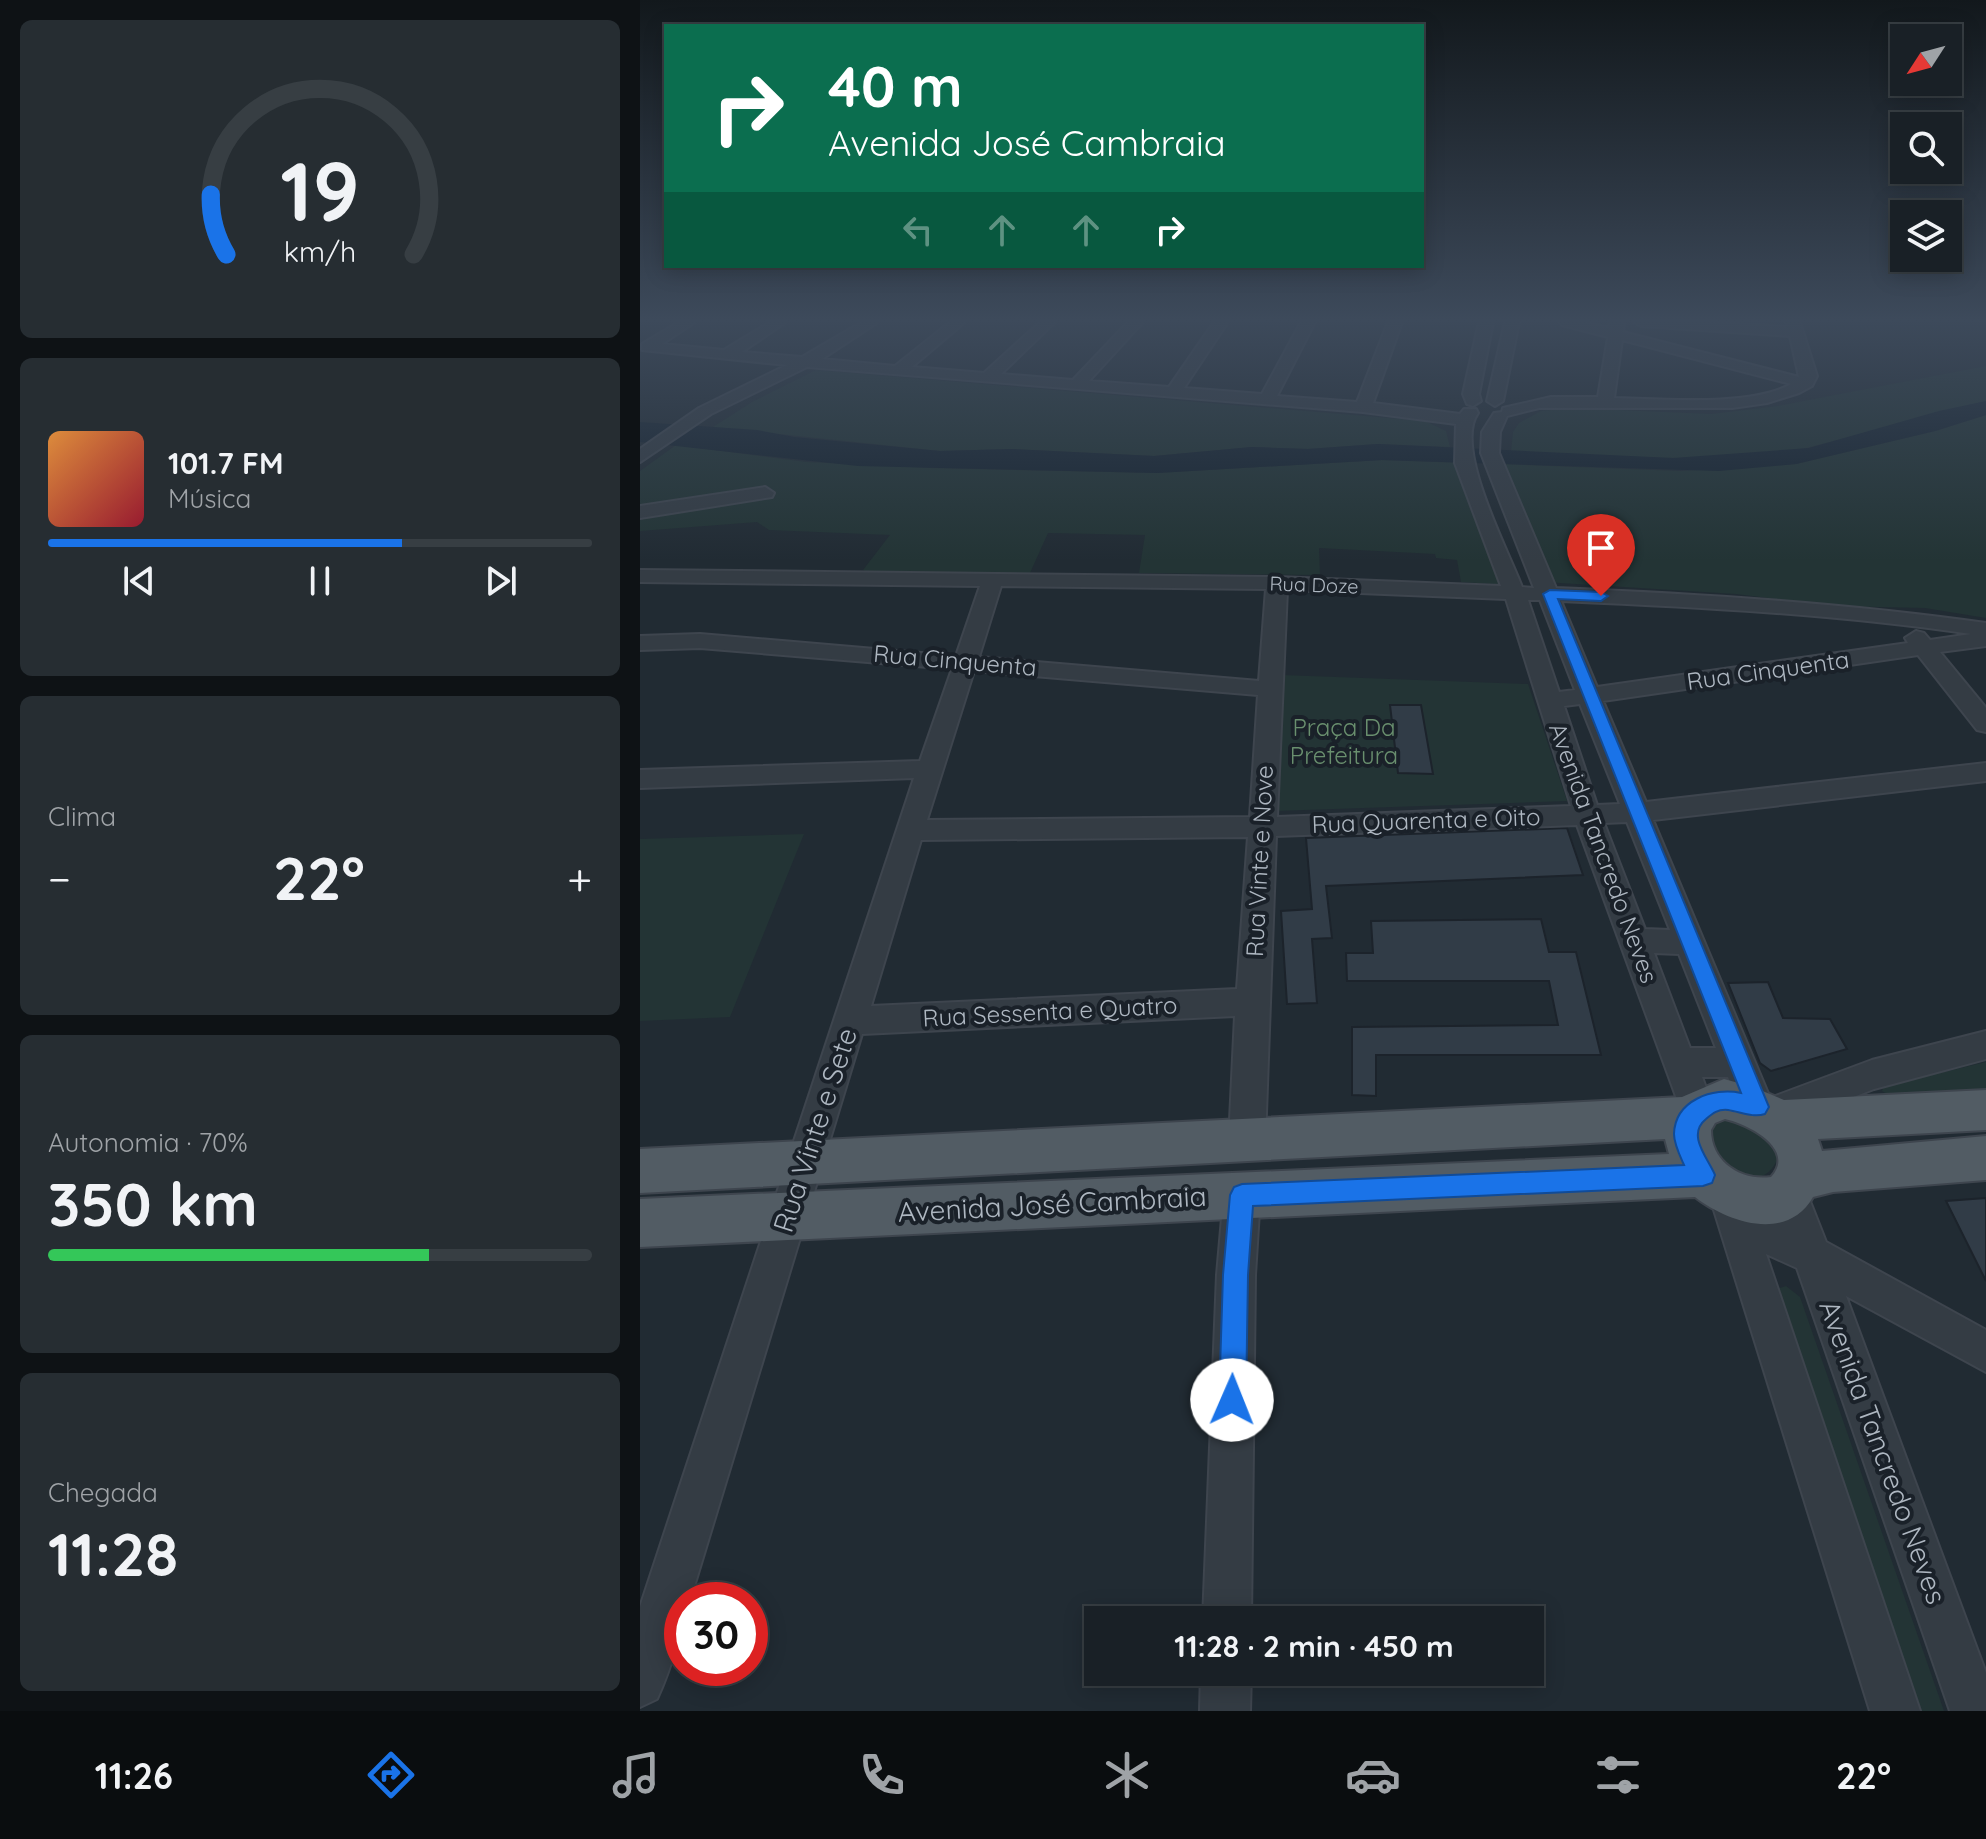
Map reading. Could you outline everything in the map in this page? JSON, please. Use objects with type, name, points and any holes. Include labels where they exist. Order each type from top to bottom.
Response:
[{"type":"main road","points":[[1986,1110],[1768,1114],[1724,1099],[1709,1102],[1694,1114],[1686,1133],[1697,1169],[1722,1197],[1761,1202],[1777,1200],[1793,1186],[1833,1170],[1986,1158]]},
{"type":"main road","points":[[640,1171],[1247,1141],[1694,1114]]},
{"type":"main road","points":[[1768,1114],[1797,1145],[1801,1166],[1793,1186]]},
{"type":"main road","name":"Avenida José Cambraia","points":[[640,1223],[1242,1195],[1722,1197]]},
{"type":"street","points":[[640,457],[724,402]]},
{"type":"street","points":[[1292,402],[1469,411],[1547,402]]},
{"type":"street","points":[[1363,407],[1365,402]]},
{"type":"street","name":"Avenida Tancredo Neves","points":[[1470,402],[1464,463],[1514,594],[1587,815],[1680,1063],[1694,1114]]},
{"type":"street","name":"Avenida Tancredo Neves","points":[[1503,402],[1491,432],[1490,453],[1739,1062],[1768,1114]]},
{"type":"street","points":[[1612,402],[1705,406],[1740,402]]},
{"type":"street","points":[[640,512],[765,493]]},
{"type":"street","name":"Rua Doze","points":[[640,576],[1277,583],[1678,600],[1904,618],[1986,630]]},
{"type":"street","name":"Rua Vinte e Sete","points":[[640,1682],[849,1021],[993,580]]},
{"type":"street","name":"Rua Vinte e Nove","points":[[1247,1141],[1252,1002],[1277,583]]},
{"type":"street","points":[[1904,618],[1923,650],[1986,724]]},
{"type":"street","name":"Rua Cinquenta","points":[[1549,701],[1986,639]]},
{"type":"street","name":"Rua Cinquenta","points":[[640,643],[700,641],[967,661],[1270,689]]},
{"type":"street","points":[[640,779],[930,769]]},
{"type":"street","name":"Rua Quarenta e Oito","points":[[911,830],[1263,827],[1587,815],[1986,772]]},
{"type":"street","points":[[1634,941],[1691,942]]},
{"type":"street","name":"Rua Sessenta e Quatro","points":[[849,1021],[1252,1002]]},
{"type":"street","points":[[1768,1114],[1872,1075],[1986,1045]]},
{"type":"street","points":[[1680,1063],[1739,1062]]},
{"type":"street","points":[[1872,1075],[1875,1093],[1897,1114]]},
{"type":"street","name":"Avenida Tancredo Neves","points":[[1793,1186],[1813,1256],[1975,1711]]},
{"type":"street","points":[[1227,1606],[1236,1275],[1242,1195]]},
{"type":"street","points":[[1722,1197],[1813,1256],[1986,1352]]},
{"type":"street","points":[[1722,1197],[1895,1711]]},
{"type":"street","points":[[1225,1711],[1226,1686]]},
{"type":"green space","points":[[752,402],[1196,402],[1425,421],[1446,431],[1450,447],[1378,444],[1308,449],[1252,447],[1154,456],[1013,449],[940,451],[713,427]]},
{"type":"green space","points":[[1800,402],[1983,402],[1807,448],[1770,453],[1696,458],[1511,451],[1513,432],[1519,423],[1541,411],[1571,408],[1711,414]]},
{"type":"green space","points":[[1986,415],[1986,618],[1925,608],[1830,606],[1736,594],[1544,582],[1500,464],[1680,471],[1796,464],[1935,431]]},
{"type":"green space","points":[[676,445],[807,462],[931,468],[1157,473],[1382,460],[1464,463],[1510,585],[1461,582],[1457,560],[1436,558],[1435,554],[1319,548],[1320,575],[1139,573],[1145,535],[1048,533],[1030,573],[874,574],[863,570],[890,535],[769,530],[757,522],[640,531],[640,471]]},
{"type":"green space","name":"Praça Da Prefeitura","points":[[1282,675],[1528,684],[1567,801],[1275,811]]},
{"type":"green space","points":[[804,834],[730,1017],[640,1021],[640,839]]},
{"type":"green space","points":[[1986,1062],[1986,1088],[1895,1099],[1882,1091],[1884,1086]]},
{"type":"green space","points":[[1757,1118],[1779,1155],[1766,1174],[1757,1177],[1738,1173],[1710,1156],[1706,1119]]},
{"type":"green space","points":[[1786,1286],[1800,1297],[1944,1711],[1910,1711],[1774,1290]]},
{"type":"water","points":[[1986,402],[1986,415],[1935,431],[1796,464],[1719,471],[1382,460],[1157,473],[858,466],[640,442],[640,422],[757,430],[794,437],[940,451],[1013,449],[1154,456],[1252,447],[1308,449],[1378,444],[1673,458],[1809,448],[1939,411]]},
{"type":"building","points":[[1390,705],[1421,705],[1433,774],[1398,773]]},
{"type":"building","points":[[1567,828],[1583,875],[1326,886],[1332,938],[1312,939],[1317,1003],[1287,1004],[1281,911],[1312,909],[1306,838]]},
{"type":"building","points":[[1541,919],[1549,952],[1576,952],[1601,1055],[1376,1055],[1376,1096],[1352,1095],[1352,1027],[1558,1025],[1549,981],[1347,981],[1346,953],[1373,953],[1371,921]]},
{"type":"building","points":[[1768,982],[1783,1018],[1830,1019],[1847,1049],[1771,1071],[1760,1063],[1728,983]]},
{"type":"building","points":[[1986,1198],[1986,1281],[1946,1201]]},
{"type":"route","points":[[1232,1400],[1242,1195],[1703,1175],[1697,1169],[1686,1133],[1691,1117],[1709,1102],[1724,1099],[1757,1107],[1550,594],[1601,596]]}]
